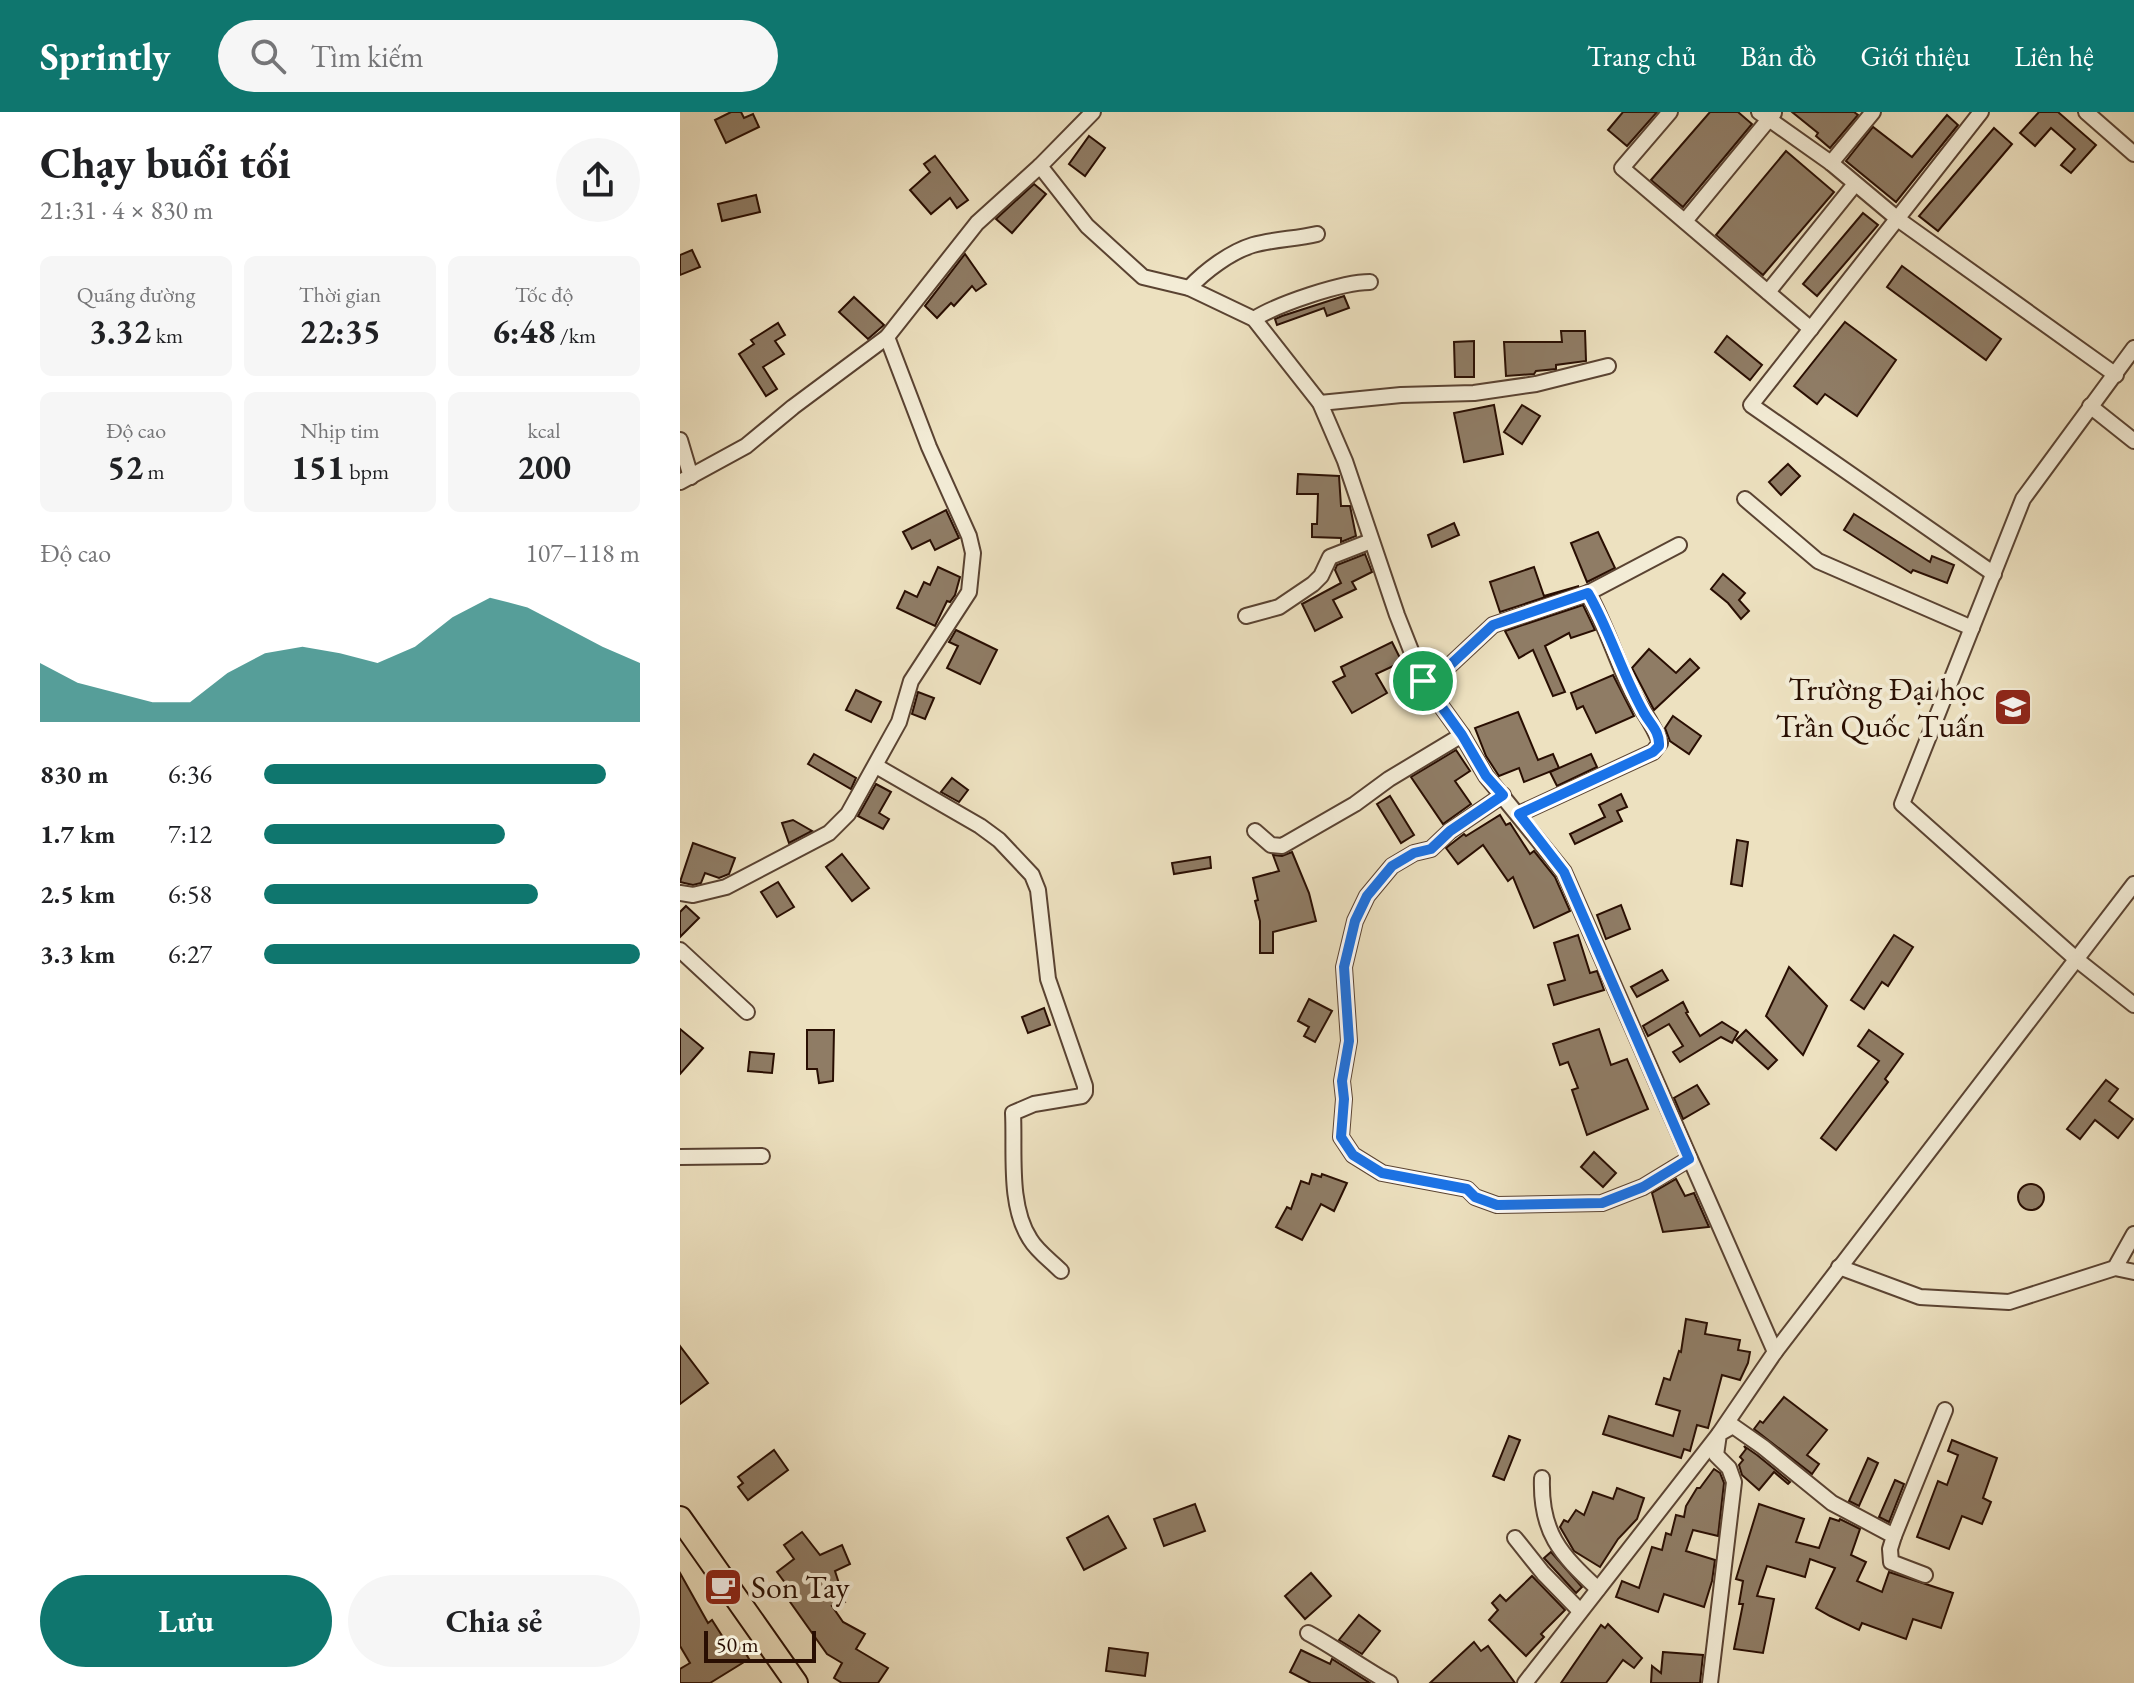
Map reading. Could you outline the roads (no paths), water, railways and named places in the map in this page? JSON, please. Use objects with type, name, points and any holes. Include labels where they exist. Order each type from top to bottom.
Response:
[{"type":"highway","points":[[680,1518],[796,1683]]},
{"type":"street","points":[[680,440],[686,479],[746,446],[887,337],[977,223],[1093,112]]},
{"type":"street","points":[[1670,112],[1622,168],[1811,329]]},
{"type":"street","points":[[1831,163],[1873,112]]},
{"type":"street","points":[[1981,112],[1751,405],[1994,574]]},
{"type":"street","points":[[2086,112],[2134,154]]},
{"type":"street","points":[[1685,221],[1768,115],[1899,220],[2116,375]]},
{"type":"street","points":[[1040,166],[1087,226],[1143,277],[1189,288],[1254,319],[1320,403],[1345,461],[1423,681],[1462,735],[1486,776],[1564,872],[1775,1352]]},
{"type":"street","points":[[1768,292],[1855,184]]},
{"type":"street","points":[[1189,288],[1197,279],[1252,245],[1317,234]]},
{"type":"street","points":[[1254,319],[1311,296],[1350,284],[1370,282]]},
{"type":"street","points":[[680,893],[693,895],[726,887],[829,833],[848,814],[899,722],[911,681],[969,592],[973,553],[887,337]]},
{"type":"street","points":[[2134,348],[2023,499],[1902,804],[2076,959],[2134,1005]]},
{"type":"street","points":[[1320,403],[1401,395],[1474,393],[1536,384],[1608,366]]},
{"type":"street","points":[[2090,406],[2134,441]]},
{"type":"street","points":[[1745,499],[1818,561],[1972,628]]},
{"type":"street","points":[[1246,616],[1279,607],[1318,580],[1330,557],[1371,541]]},
{"type":"street","points":[[1423,681],[1448,667],[1493,625],[1588,593],[1679,545]]},
{"type":"street","points":[[1519,814],[1653,752],[1659,746],[1655,727],[1631,691],[1601,616],[1588,593]]},
{"type":"street","points":[[1255,831],[1271,845],[1282,846],[1355,804],[1389,779],[1462,735]]},
{"type":"street","points":[[876,766],[999,840],[1032,875],[1038,890],[1048,979],[1085,1092],[1082,1096],[1034,1104],[1013,1113],[1017,1194],[1021,1222],[1032,1242],[1061,1271]]},
{"type":"street","points":[[1503,795],[1450,831],[1431,849],[1414,853],[1392,866],[1367,896],[1355,921],[1344,967],[1349,1041],[1342,1081],[1341,1137],[1353,1155],[1382,1173],[1467,1189],[1475,1197],[1497,1205],[1602,1203],[1643,1187],[1689,1159]]},
{"type":"street","points":[[1525,1683],[1719,1434],[1839,1267],[2134,884]]},
{"type":"street","points":[[680,950],[747,1012]]},
{"type":"street","points":[[680,1157],[762,1156]]},
{"type":"street","points":[[2115,1268],[2134,1234]]},
{"type":"street","points":[[1839,1267],[1920,1297],[2009,1302],[2115,1268],[2134,1272]]},
{"type":"street","points":[[1925,1575],[1891,1562],[1890,1549],[1945,1410]]},
{"type":"street","points":[[1719,1434],[1733,1426],[1832,1503],[1894,1536]]},
{"type":"street","points":[[1710,1683],[1734,1482],[1729,1468],[1716,1455],[1719,1434]]},
{"type":"street","points":[[1542,1478],[1541,1502],[1550,1535],[1598,1589]]},
{"type":"street","points":[[1515,1538],[1580,1611]]},
{"type":"street","points":[[1308,1633],[1390,1683]]},
{"type":"place","name":"Trường Đại học Trần Quốc Tuấn","points":[[2013,707]]},
{"type":"place","name":"Son Tay","points":[[723,1587]]}]
